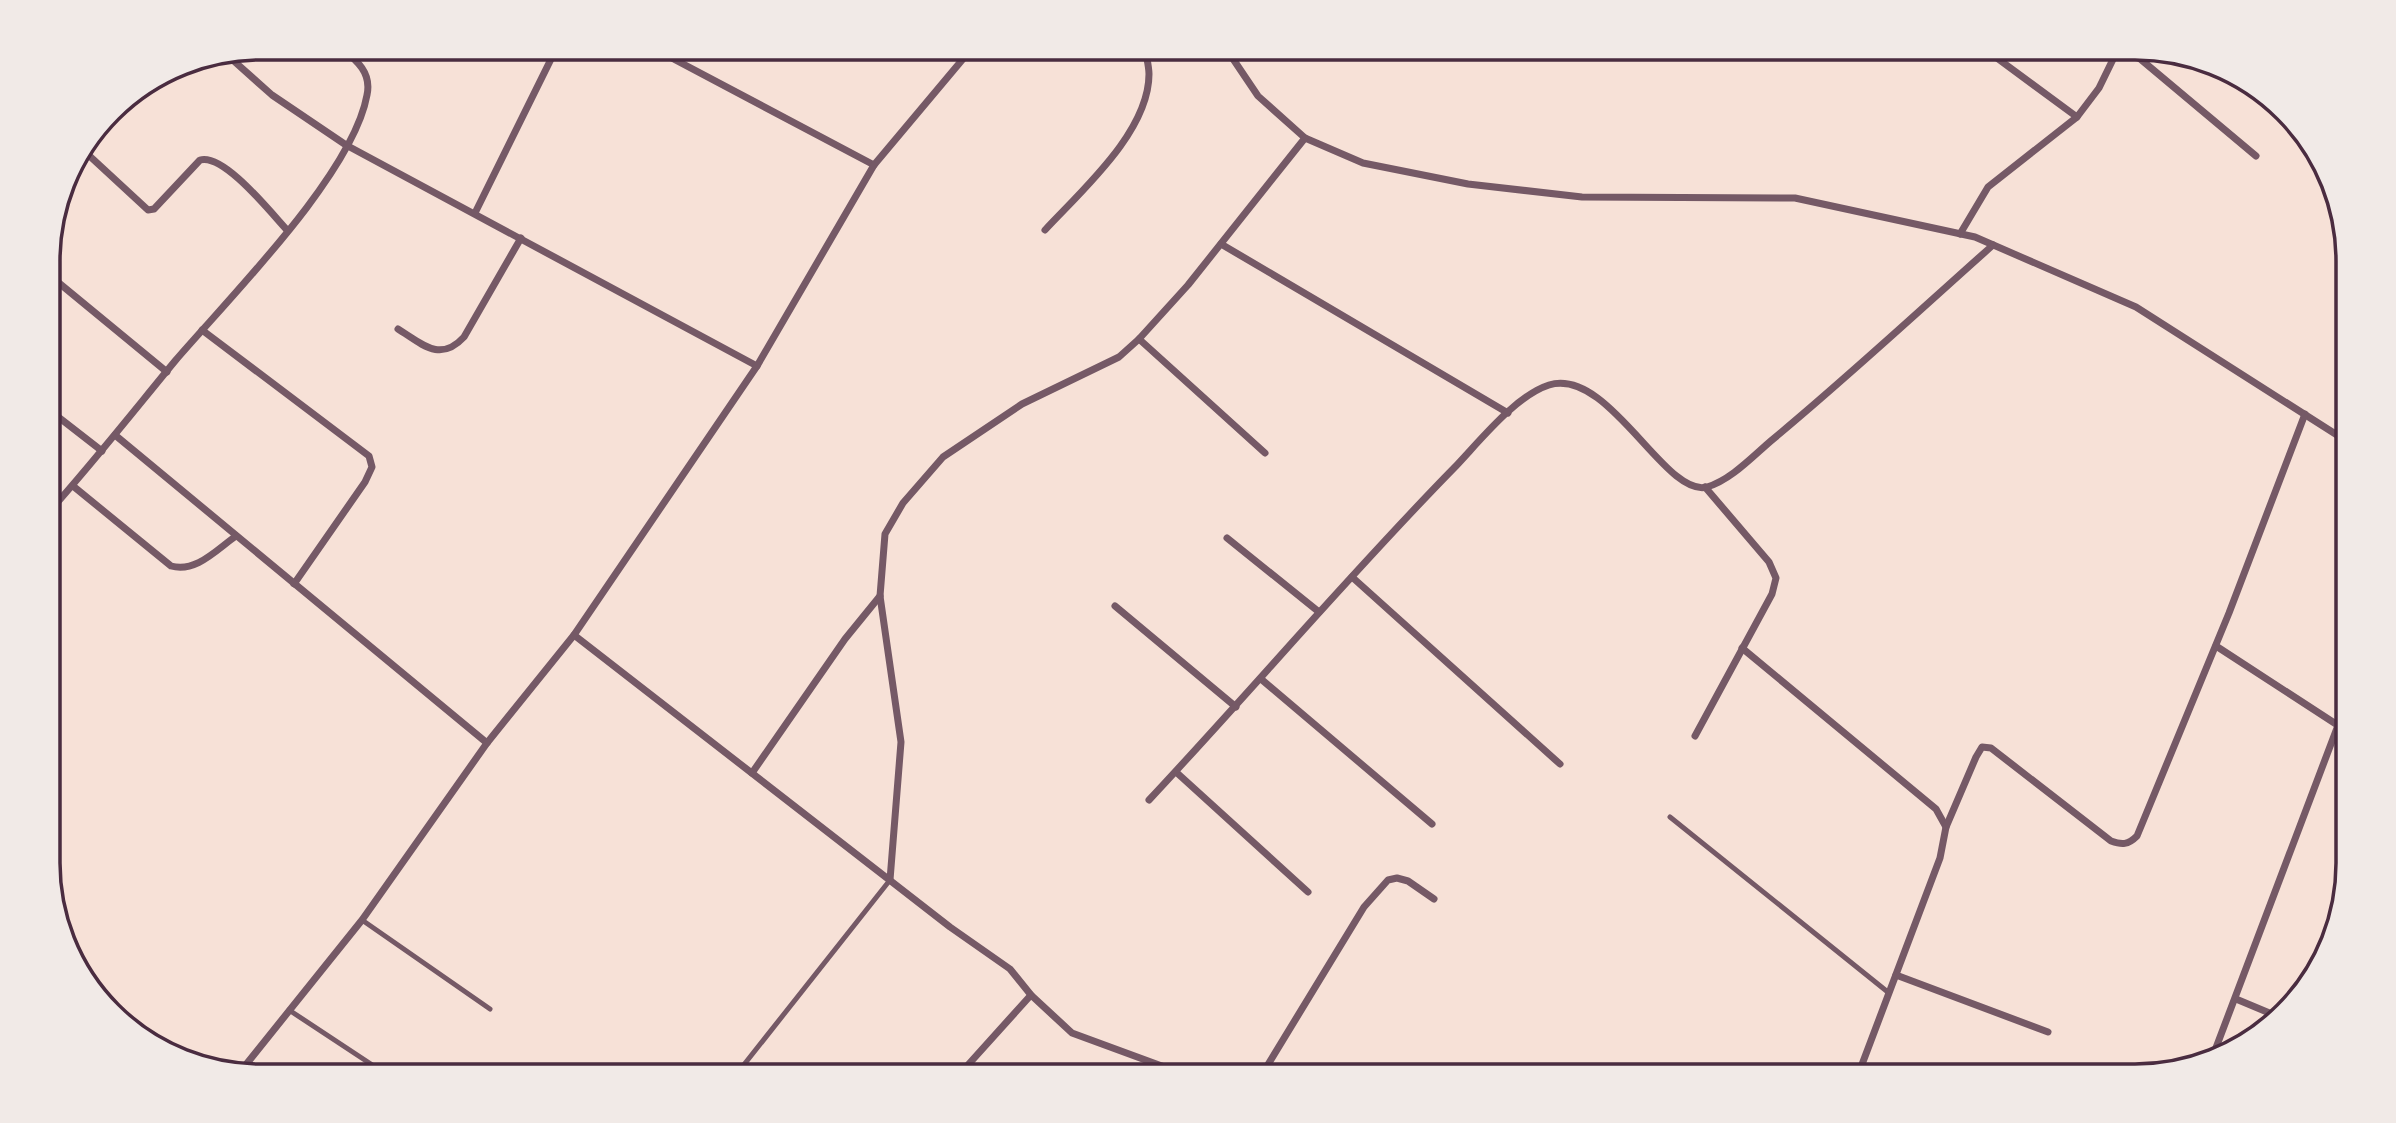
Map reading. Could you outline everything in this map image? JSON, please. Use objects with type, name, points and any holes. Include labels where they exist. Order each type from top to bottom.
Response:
[{"type":"street","points":[[60,500],[287,230],[338,162],[360,120],[368,93],[367,75],[357,60]]},
{"type":"street","points":[[475,213],[550,60]]},
{"type":"street","points":[[676,60],[874,165]]},
{"type":"street","points":[[247,1063],[362,920],[487,743],[574,635],[757,366],[874,165],[962,60]]},
{"type":"street","points":[[1045,230],[1111,159],[1136,123],[1149,76],[1147,60]]},
{"type":"street","points":[[1234,60],[1258,96],[1305,138],[1363,163],[1468,184],[1582,197],[1795,198],[1960,234],[1993,245],[2136,307],[2337,435]]},
{"type":"street","points":[[2000,60],[2077,117]]},
{"type":"street","points":[[1960,234],[1988,187],[2077,117],[2099,88],[2113,60]]},
{"type":"street","points":[[2142,60],[2256,156]]},
{"type":"street","points":[[234,61],[272,95],[346,145],[757,366]]},
{"type":"street","points":[[890,880],[901,742],[880,596],[885,534],[903,503],[943,457],[1022,404],[1119,357],[1139,339],[1221,244],[1305,138]]},
{"type":"street","points":[[89,156],[148,210],[154,209],[200,160],[216,162],[233,173],[287,230]]},
{"type":"street","points":[[398,329],[428,348],[443,352],[454,348],[464,337],[522,238]]},
{"type":"street","points":[[1221,244],[1508,413]]},
{"type":"street","points":[[1149,800],[1236,707],[1319,612],[1508,413],[1538,389],[1553,384],[1586,390],[1632,428],[1681,480],[1692,486],[1705,487],[1727,477],[1801,416],[1993,245]]},
{"type":"street","points":[[60,284],[167,372]]},
{"type":"street","points":[[202,330],[369,456],[372,467],[365,482],[294,584]]},
{"type":"street","points":[[1139,339],[1265,453]]},
{"type":"street","points":[[1862,1063],[1940,858],[1946,827],[1982,747],[1991,748],[2110,841],[2121,845],[2131,842],[2137,836],[2216,646],[2305,414]]},
{"type":"street","points":[[60,417],[102,451]]},
{"type":"street","points":[[115,435],[487,743]]},
{"type":"street","points":[[73,485],[171,566],[184,570],[196,565],[236,536]]},
{"type":"street","points":[[1695,736],[1772,594],[1776,578],[1769,562],[1705,487]]},
{"type":"street","points":[[1227,538],[1319,612]]},
{"type":"street","points":[[1353,577],[1560,764]]},
{"type":"street","points":[[752,773],[845,639],[880,596]]},
{"type":"street","points":[[1115,606],[1236,707]]},
{"type":"street","points":[[574,635],[890,880],[1010,969],[1031,995],[1072,1033],[1155,1064]]},
{"type":"street","points":[[2216,646],[2337,725]]},
{"type":"street","points":[[1742,648],[1936,809],[1946,827]]},
{"type":"street","points":[[1261,679],[1433,824]]},
{"type":"street","points":[[2217,1046],[2337,731]]},
{"type":"street","points":[[1175,772],[1308,892]]},
{"type":"street","points":[[1269,1063],[1364,908],[1388,880],[1397,878],[1408,881],[1434,899]]},
{"type":"street","points":[[1896,975],[2048,1032]]},
{"type":"street","points":[[969,1064],[1031,995]]},
{"type":"street","points":[[2236,999],[2269,1013]]},
{"type":"lane","points":[[1670,817],[1889,993]]},
{"type":"lane","points":[[745,1064],[890,880]]},
{"type":"lane","points":[[362,920],[490,1009]]},
{"type":"lane","points":[[289,1010],[371,1064]]}]
